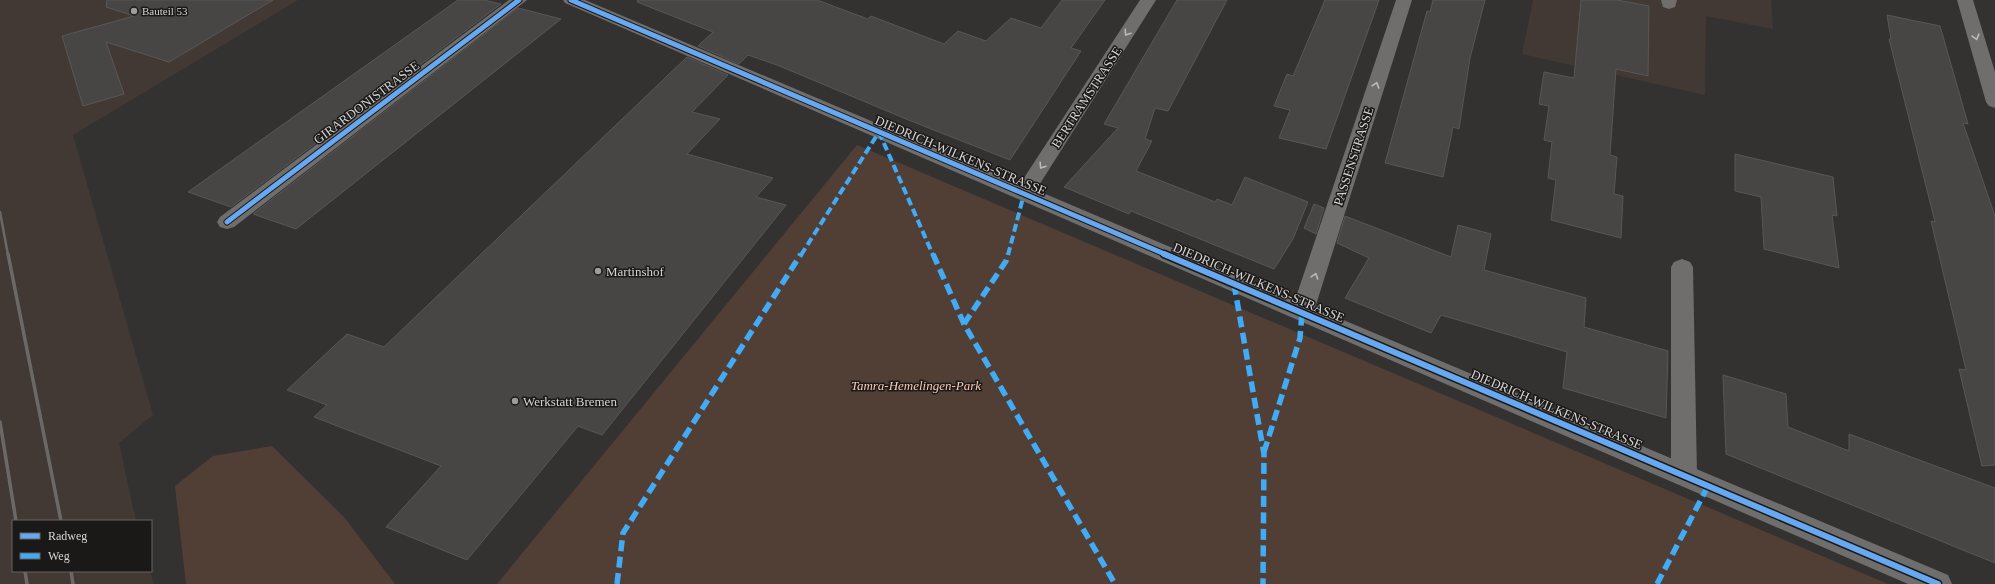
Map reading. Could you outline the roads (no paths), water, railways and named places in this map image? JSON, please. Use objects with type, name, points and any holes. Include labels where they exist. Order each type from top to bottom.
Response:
[{"type":"street","name":"GIRARDONISTRASSE","points":[[226,222],[519,0]]},
{"type":"street","name":"DIEDRICH-WILKENS-STRASSE","points":[[571,0],[1938,584]]},
{"type":"street","name":"BERTRAMSTRASSE","points":[[1024,194],[1148,0]]},
{"type":"street","name":"PASSENSTRASSE","points":[[1302,313],[1404,0]]},
{"type":"street","points":[[1965,0],[1995,102]]},
{"type":"street","points":[[1682,267],[1684,475]]},
{"type":"railway","points":[[0,212],[8,255]]},
{"type":"railway","points":[[8,254],[61,520]]},
{"type":"railway","points":[[0,422],[16,520]]},
{"type":"railway","points":[[25,572],[27,584]]},
{"type":"railway","points":[[71,572],[73,584]]},
{"type":"place","name":"Bauteil 53","points":[[134,11]]},
{"type":"place","name":"Martinshof","points":[[598,271]]},
{"type":"place","name":"Werkstatt Bremen","points":[[515,401]]},
{"type":"park label","name":"Tamra-Hemelingen-Park","points":[[916,385]]}]
